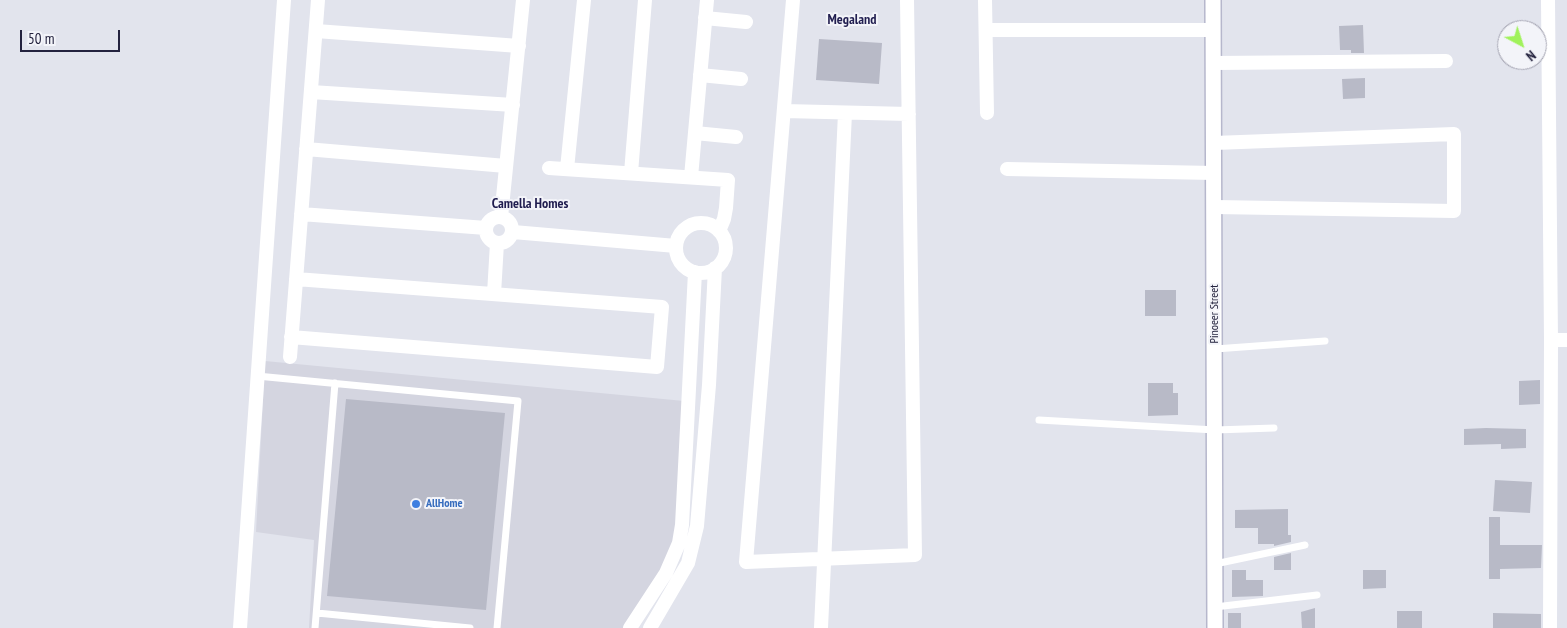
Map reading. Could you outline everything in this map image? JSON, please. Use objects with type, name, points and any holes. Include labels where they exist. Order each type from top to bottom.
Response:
[{"type":"main road","name":"Pinoeer Street","points":[[1213,0],[1215,628]]},
{"type":"street","points":[[240,628],[252,473],[256,376],[284,0]]},
{"type":"street","points":[[290,357],[318,0]]},
{"type":"street","points":[[501,216],[523,0]]},
{"type":"street","points":[[567,169],[584,0]]},
{"type":"street","points":[[632,173],[645,0]]},
{"type":"street","points":[[691,177],[707,0]]},
{"type":"street","points":[[793,0],[746,562],[915,555],[907,0]]},
{"type":"street","points":[[985,0],[987,113]]},
{"type":"street","points":[[1548,0],[1552,340],[1550,628]]},
{"type":"street","points":[[705,18],[746,22]]},
{"type":"street","points":[[986,30],[1213,30]]},
{"type":"street","points":[[316,31],[519,46]]},
{"type":"street","points":[[1214,62],[1446,61]]},
{"type":"street","points":[[700,75],[741,78]]},
{"type":"street","points":[[311,92],[512,105]]},
{"type":"street","points":[[784,111],[909,114]]},
{"type":"street","points":[[822,628],[845,113]]},
{"type":"street","points":[[695,133],[736,137]]},
{"type":"street","points":[[1214,142],[1454,134],[1454,211],[1215,207]]},
{"type":"street","points":[[306,149],[506,166]]},
{"type":"street","points":[[548,168],[728,180],[726,208],[719,231]]},
{"type":"street","points":[[1007,169],[1214,173]]},
{"type":"street","points":[[301,214],[486,228]]},
{"type":"street","points":[[497,244],[488,238],[486,228],[491,219],[501,216]]},
{"type":"street","points":[[501,216],[510,222],[513,232]]},
{"type":"street","points":[[707,224],[719,231],[726,250],[724,257],[715,268],[702,273],[695,272],[688,269],[679,260],[676,246],[681,233],[693,225],[707,224]]},
{"type":"street","points":[[497,244],[507,241],[513,232]]},
{"type":"street","points":[[513,232],[676,246]]},
{"type":"street","points":[[494,294],[497,244]]},
{"type":"street","points":[[650,628],[688,563],[696,533],[709,385],[715,268]]},
{"type":"street","points":[[630,628],[666,574],[679,543],[682,525],[695,272]]},
{"type":"street","points":[[291,337],[657,367],[662,307],[296,279]]},
{"type":"street","points":[[1552,340],[1567,340]]},
{"type":"lane","points":[[1215,349],[1326,341]]},
{"type":"lane","points":[[256,376],[518,401],[497,628]]},
{"type":"lane","points":[[315,628],[336,383]]},
{"type":"lane","points":[[1039,420],[1215,430],[1274,428]]},
{"type":"lane","points":[[1215,564],[1305,545]]},
{"type":"lane","points":[[1215,607],[1317,595]]},
{"type":"lane","points":[[317,613],[470,628]]},
{"type":"shaded area","points":[[265,361],[684,401],[676,536],[659,573],[623,628],[309,628],[314,540],[256,532]]},
{"type":"building","points":[[1363,25],[1364,53],[1351,53],[1351,50],[1340,50],[1339,26]]},
{"type":"building","points":[[819,39],[882,43],[879,84],[816,80]]},
{"type":"building","points":[[1365,78],[1365,98],[1343,99],[1342,79]]},
{"type":"building","points":[[1145,290],[1176,290],[1176,316],[1145,316]]},
{"type":"building","points":[[1540,380],[1540,404],[1519,405],[1519,381]]},
{"type":"building","points":[[1148,383],[1173,383],[1173,393],[1178,393],[1178,415],[1148,416]]},
{"type":"building","points":[[346,399],[505,413],[486,610],[327,596]]},
{"type":"building","points":[[1464,429],[1526,429],[1526,448],[1501,449],[1501,444],[1464,445]]},
{"type":"building","points":[[1495,480],[1532,482],[1530,513],[1493,511]]},
{"type":"building","points":[[1288,509],[1288,535],[1291,535],[1291,542],[1274,546],[1274,544],[1258,544],[1258,528],[1235,528],[1235,510]]},
{"type":"building","points":[[1489,517],[1500,517],[1500,545],[1542,545],[1541,568],[1500,569],[1500,579],[1489,579]]},
{"type":"building","points":[[1291,553],[1291,570],[1274,570],[1274,557]]},
{"type":"building","points":[[1232,570],[1246,570],[1246,580],[1263,580],[1263,596],[1232,597]]},
{"type":"building","points":[[1363,570],[1386,570],[1386,588],[1363,589]]},
{"type":"building","points":[[1315,608],[1315,628],[1302,628],[1301,612]]},
{"type":"building","points":[[1397,611],[1422,611],[1422,628],[1397,628]]},
{"type":"building","points":[[1228,613],[1241,613],[1241,628],[1228,628]]},
{"type":"building","points":[[1493,613],[1541,614],[1541,628],[1493,628]]},
{"type":"place","name":"AllHome","points":[[416,504]]},
{"type":"district","name":"Megaland","points":[[852,20]]},
{"type":"district","name":"Camella Homes","points":[[530,204]]}]
